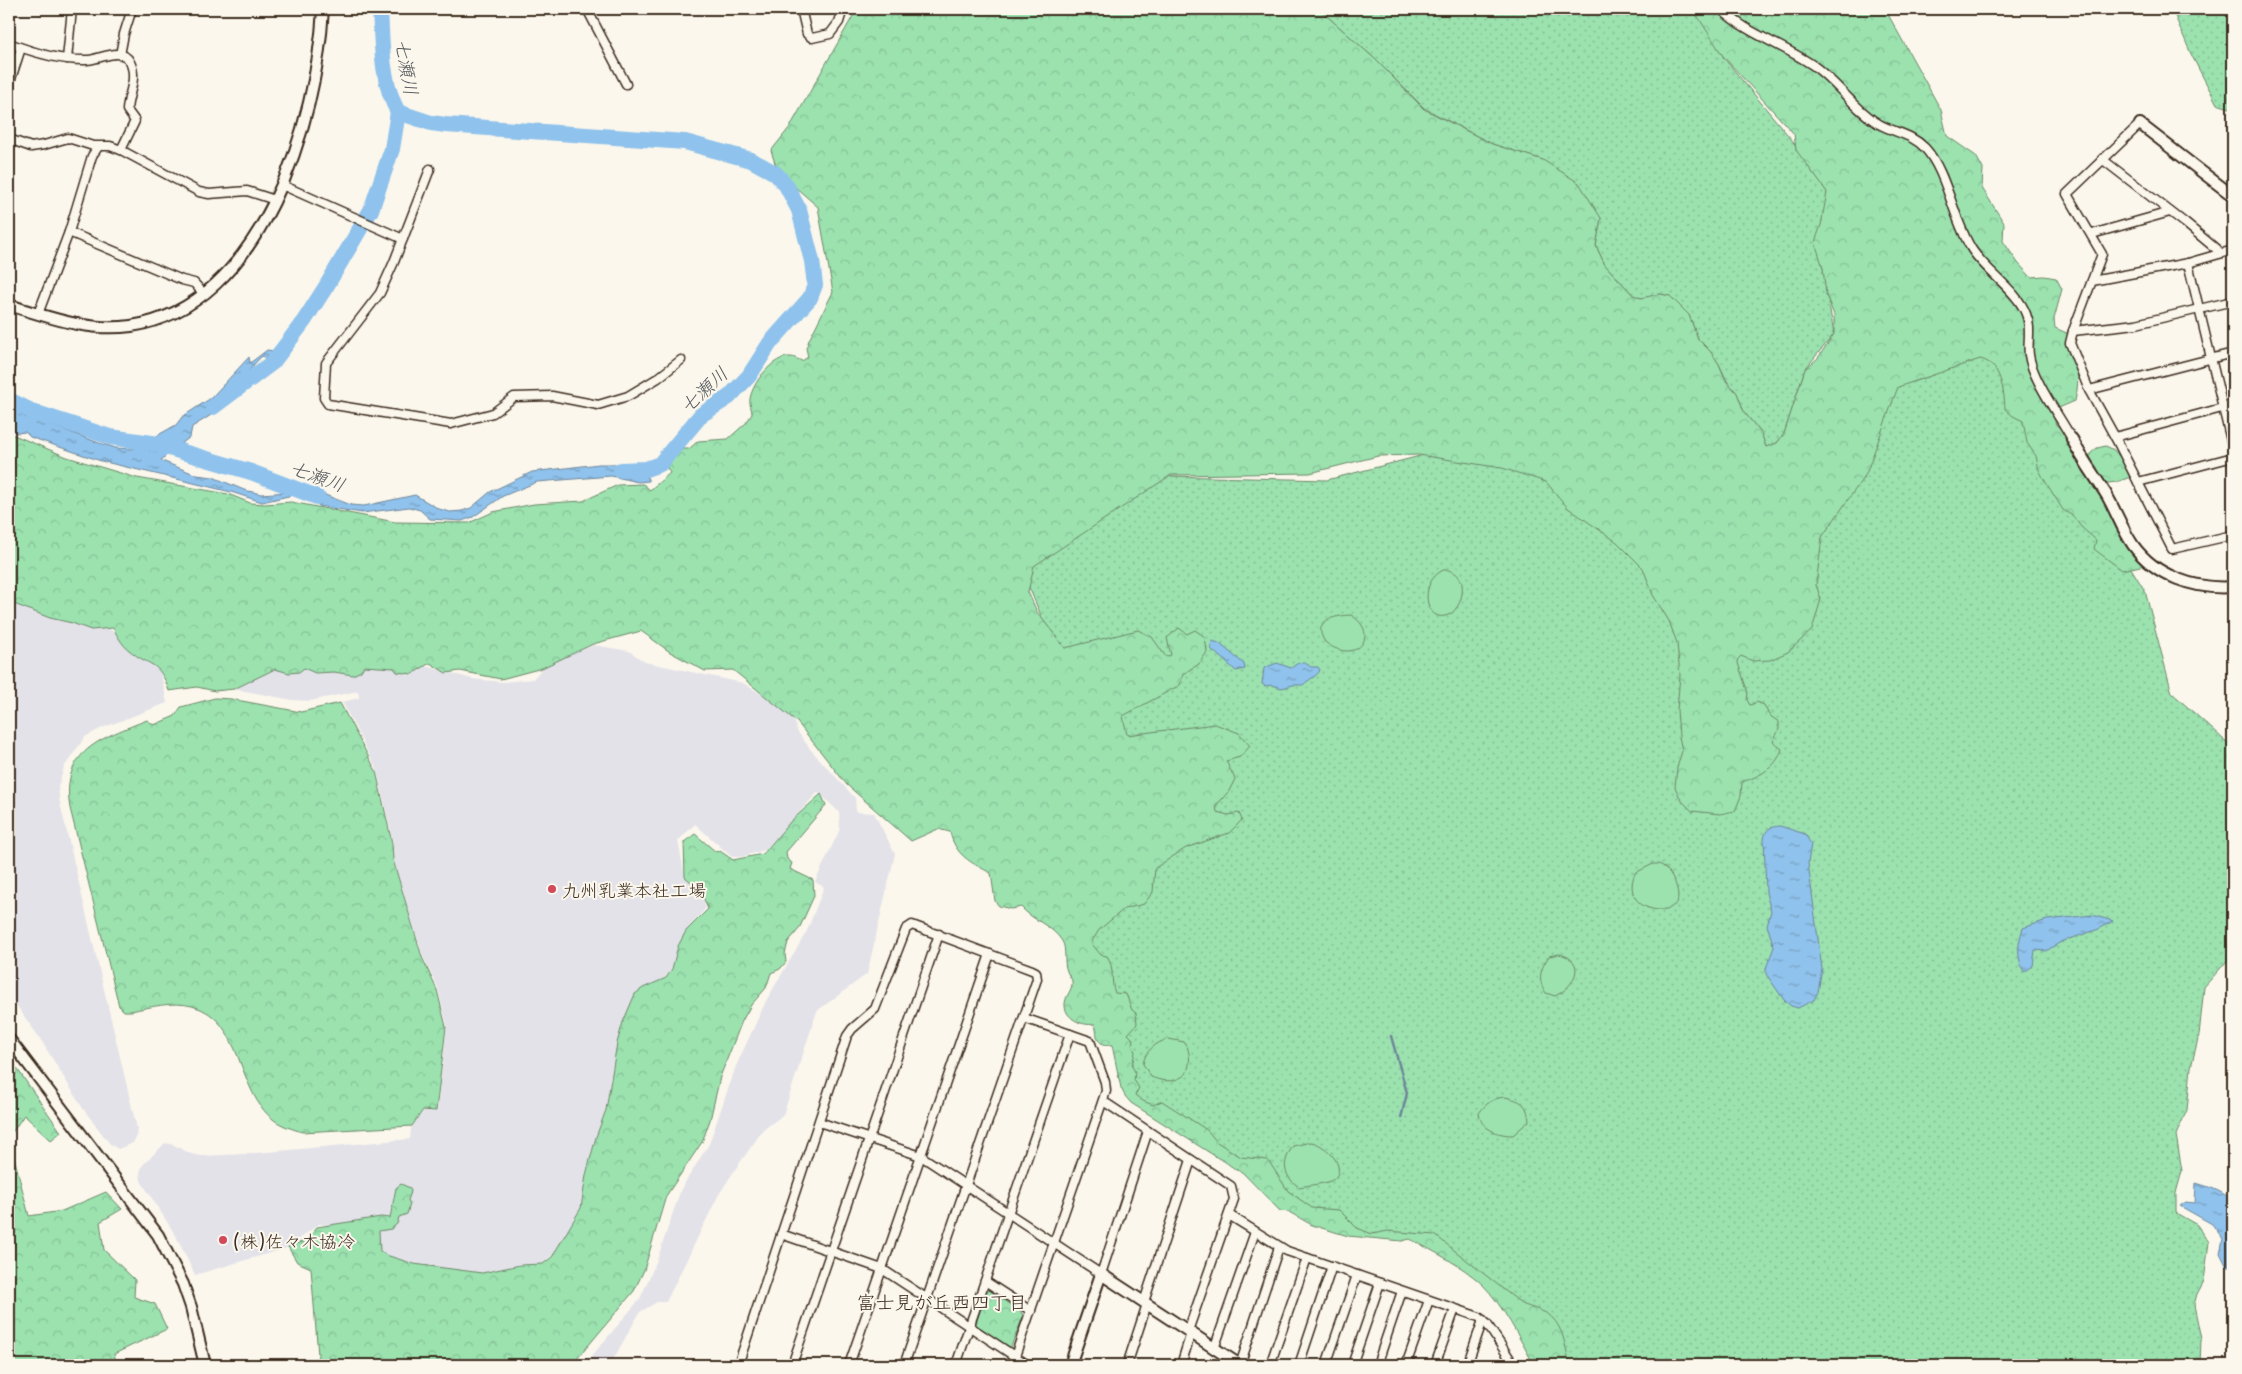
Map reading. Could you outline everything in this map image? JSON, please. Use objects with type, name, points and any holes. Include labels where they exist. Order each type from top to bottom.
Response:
[{"type":"street","points":[[67,59],[72,9]]},
{"type":"street","points":[[120,55],[132,9]]},
{"type":"street","points":[[9,305],[86,325],[130,326],[151,322],[172,314],[204,294],[232,267],[282,185],[300,136],[315,80],[323,9]]},
{"type":"street","points":[[587,9],[626,84]]},
{"type":"street","points":[[801,9],[807,34],[812,38],[830,34],[839,22],[844,9]]},
{"type":"street","points":[[1721,9],[1744,27],[1814,66],[1866,114],[1880,124],[1914,138],[1926,150],[1936,164],[1971,248],[2019,302],[2026,314],[2029,328],[2029,356],[2035,372],[2084,463],[2106,494],[2132,544],[2144,559],[2156,569],[2192,584],[2213,588],[2233,587]]},
{"type":"street","points":[[9,43],[21,48],[67,59],[86,60],[120,55],[129,61],[133,74],[128,110],[135,121],[121,150]]},
{"type":"street","points":[[9,85],[21,48]]},
{"type":"street","points":[[2233,196],[2140,124],[2066,194],[2092,234],[2102,254],[2070,343],[2089,390],[2172,549],[2233,535]]},
{"type":"street","points":[[9,139],[31,146],[44,145],[68,138],[98,147],[110,146],[199,192],[209,194],[246,191],[274,200]]},
{"type":"street","points":[[38,314],[69,232],[92,156],[98,147]]},
{"type":"street","points":[[2102,159],[2221,253]]},
{"type":"street","points":[[430,168],[404,239],[380,293],[326,363],[324,398],[328,404],[451,424],[493,413],[514,397],[552,396],[598,405],[628,396],[658,378],[681,360]]},
{"type":"street","points":[[282,185],[404,239]]},
{"type":"street","points":[[2092,234],[2170,212]]},
{"type":"street","points":[[69,232],[182,280],[194,283],[204,294]]},
{"type":"street","points":[[2092,281],[2188,263],[2233,250]]},
{"type":"street","points":[[2188,263],[2233,450]]},
{"type":"street","points":[[2073,331],[2136,324],[2233,301]]},
{"type":"street","points":[[2089,390],[2233,353]]},
{"type":"street","points":[[2115,437],[2233,405]]},
{"type":"street","points":[[2138,482],[2233,458]]},
{"type":"street","points":[[738,1365],[847,1036],[852,1029],[875,1009],[906,929],[912,925],[1036,972],[1037,978],[904,1365]]},
{"type":"street","points":[[792,1365],[939,934]]},
{"type":"street","points":[[849,1365],[990,954]]},
{"type":"street","points":[[1012,1365],[1106,1091],[1105,1082],[1090,1041],[1024,1018]]},
{"type":"street","points":[[956,1365],[1070,1034]]},
{"type":"street","points":[[9,1039],[158,1235],[176,1268],[185,1290],[205,1365]]},
{"type":"street","points":[[1103,1101],[1231,1186],[1234,1199],[1181,1365]]},
{"type":"street","points":[[819,1122],[920,1156],[1240,1365],[1279,1247]]},
{"type":"street","points":[[1070,1365],[1148,1131]]},
{"type":"street","points":[[1127,1365],[1191,1160]]},
{"type":"street","points":[[1229,1215],[1279,1247],[1483,1320],[1514,1365]]},
{"type":"street","points":[[1214,1349],[1255,1232]]},
{"type":"street","points":[[781,1234],[882,1269],[1028,1365]]},
{"type":"street","points":[[1270,1365],[1306,1258]]},
{"type":"street","points":[[1299,1365],[1332,1266]]},
{"type":"street","points":[[1326,1365],[1357,1275]]},
{"type":"street","points":[[985,1281],[1031,1311]]},
{"type":"street","points":[[1352,1365],[1380,1283]]},
{"type":"street","points":[[1377,1365],[1402,1291]]},
{"type":"street","points":[[1406,1365],[1428,1300]]},
{"type":"street","points":[[1436,1365],[1455,1309]]},
{"type":"street","points":[[1467,1365],[1483,1320]]},
{"type":"shaded area","points":[[9,600],[106,628],[121,635],[160,669],[167,703],[102,728],[85,737],[64,767],[58,787],[60,803],[137,1129],[133,1143],[118,1149],[110,1144],[84,1110],[39,1037],[9,995]]},
{"type":"shaded area","points":[[594,645],[629,651],[645,662],[743,683],[773,701],[793,715],[797,731],[811,750],[855,798],[856,812],[874,813],[895,854],[867,974],[817,1011],[783,1115],[763,1130],[718,1196],[666,1302],[657,1302],[640,1312],[610,1365],[584,1365],[640,1299],[657,1260],[681,1189],[709,1144],[736,1066],[766,1001],[807,931],[824,887],[815,882],[840,829],[839,812],[818,792],[765,850],[741,857],[732,857],[695,824],[678,841],[685,877],[700,889],[706,908],[686,931],[678,946],[672,969],[661,982],[615,1056],[606,1110],[596,1137],[586,1175],[581,1208],[557,1250],[543,1264],[520,1265],[482,1273],[445,1273],[378,1256],[379,1231],[319,1224],[287,1248],[195,1275],[176,1236],[141,1181],[140,1172],[142,1166],[165,1143],[174,1145],[191,1154],[201,1156],[410,1139],[411,1128],[424,1110],[437,1111],[447,1026],[438,988],[423,956],[393,860],[393,842],[377,770],[342,702],[359,698],[358,691],[310,701],[292,700],[229,688],[235,651],[359,664],[429,667],[472,679],[503,682],[533,679],[546,664]]},
{"type":"green space","points":[[857,9],[1319,9],[1375,59],[1424,109],[1492,144],[1543,160],[1579,183],[1601,218],[1596,246],[1605,265],[1633,295],[1641,298],[1660,294],[1670,296],[1689,315],[1698,339],[1719,364],[1726,381],[1737,393],[1744,412],[1761,433],[1766,447],[1777,443],[1784,434],[1805,369],[1818,358],[1834,334],[1834,315],[1826,295],[1823,268],[1815,242],[1821,225],[1827,192],[1796,150],[1794,134],[1723,56],[1693,9],[1885,9],[1941,110],[1947,136],[1976,156],[1983,169],[1982,188],[2004,223],[2003,241],[2018,263],[2031,277],[2044,276],[2056,278],[2062,289],[2054,319],[2055,328],[2069,334],[2076,359],[2078,384],[2075,401],[2061,407],[2053,414],[2056,425],[2067,432],[2064,437],[2072,452],[2090,461],[2090,454],[2097,448],[2106,446],[2114,450],[2119,456],[2125,457],[2133,476],[2117,482],[2099,484],[2117,527],[2145,565],[2122,570],[2094,549],[2096,540],[2081,527],[2073,516],[2063,510],[2039,470],[2036,456],[2027,443],[2023,421],[2005,409],[2002,386],[1993,366],[1980,359],[1898,387],[1866,474],[1822,537],[1816,585],[1821,599],[1812,630],[1788,652],[1770,660],[1753,661],[1741,656],[1737,660],[1750,705],[1757,702],[1764,705],[1769,715],[1779,722],[1779,729],[1773,742],[1782,749],[1771,766],[1755,777],[1742,782],[1741,796],[1735,811],[1720,814],[1692,811],[1681,800],[1675,787],[1677,768],[1682,751],[1677,710],[1680,675],[1677,643],[1669,621],[1653,595],[1643,568],[1617,542],[1568,508],[1546,482],[1502,468],[1419,455],[1378,456],[1310,473],[1171,475],[1034,566],[1028,592],[1037,612],[1065,648],[1138,630],[1152,637],[1166,657],[1171,655],[1167,638],[1179,628],[1187,634],[1195,630],[1205,637],[1207,652],[1199,664],[1183,674],[1180,685],[1123,716],[1127,735],[1215,724],[1239,733],[1250,746],[1240,757],[1226,761],[1235,779],[1229,791],[1216,806],[1217,812],[1228,815],[1239,813],[1242,820],[1229,833],[1186,848],[1155,868],[1153,892],[1144,904],[1124,909],[1099,930],[1091,943],[1101,955],[1107,956],[1109,960],[1115,993],[1126,994],[1132,1010],[1136,1013],[1137,1024],[1128,1034],[1133,1039],[1132,1045],[1135,1052],[1132,1066],[1135,1072],[1134,1080],[1139,1088],[1135,1095],[1153,1105],[1162,1101],[1207,1130],[1217,1142],[1241,1157],[1268,1160],[1288,1191],[1312,1208],[1339,1210],[1357,1228],[1372,1234],[1388,1231],[1435,1235],[1522,1304],[1548,1314],[1561,1331],[1570,1365],[1534,1365],[1511,1323],[1490,1292],[1474,1277],[1448,1259],[1410,1239],[1402,1241],[1348,1236],[1312,1225],[1289,1212],[1280,1211],[1242,1172],[1131,1103],[1121,1088],[1112,1045],[1100,1042],[1095,1024],[1078,1022],[1066,1010],[1066,999],[1072,981],[1067,972],[1063,944],[1058,936],[1021,907],[1011,909],[999,906],[995,901],[991,873],[971,862],[960,852],[952,840],[950,832],[938,829],[911,841],[847,785],[797,722],[733,670],[705,671],[670,652],[641,631],[593,644],[542,668],[501,679],[460,671],[446,673],[430,663],[412,674],[397,672],[394,668],[364,666],[361,671],[353,675],[334,672],[315,673],[304,668],[299,672],[289,673],[275,669],[234,689],[215,691],[197,687],[169,691],[157,669],[126,648],[113,628],[91,630],[50,618],[9,602],[9,433],[67,457],[137,478],[228,494],[250,503],[291,502],[395,522],[469,523],[493,512],[534,504],[583,501],[618,485],[643,484],[650,490],[670,473],[665,464],[683,449],[689,449],[698,441],[728,439],[746,423],[752,414],[750,401],[752,393],[764,372],[771,365],[784,358],[792,357],[802,361],[808,357],[806,348],[809,340],[833,292],[818,207],[778,172],[771,151],[790,127]]},
{"type":"green space","points":[[1319,9],[1733,9],[1723,57],[1792,140],[1827,192],[1823,268],[1834,334],[1805,369],[1784,434],[1777,443],[1766,447],[1761,433],[1744,412],[1737,393],[1727,381],[1719,364],[1698,339],[1689,315],[1670,296],[1660,294],[1641,298],[1633,295],[1605,265],[1596,246],[1601,218],[1543,160],[1492,144],[1424,108],[1375,59]]},
{"type":"green space","points":[[2172,9],[2233,9],[2233,109],[2217,104],[2191,54]]},
{"type":"green space","points":[[1990,338],[2145,591],[2172,693],[2233,748],[2233,954],[2204,987],[2199,1035],[2191,1067],[2187,1110],[2176,1135],[2182,1171],[2176,1193],[2176,1213],[2197,1225],[2209,1242],[2204,1281],[2194,1305],[2201,1339],[2200,1365],[1564,1365],[1506,1296],[1444,1251],[1410,1236],[1362,1233],[1313,1218],[1135,1098],[1126,1062],[1083,1005],[1113,755],[1060,661],[1021,568],[1169,476],[1327,480],[1451,448],[1509,464],[1563,489],[1733,646],[1792,649],[1820,598],[1802,544],[1892,375]]},
{"type":"green space","points":[[1446,569],[1459,577],[1462,587],[1461,600],[1450,614],[1438,616],[1432,612],[1429,606],[1428,590],[1431,581],[1437,574]]},
{"type":"green space","points":[[1351,615],[1360,623],[1364,631],[1365,638],[1361,645],[1346,651],[1336,649],[1325,642],[1321,635],[1323,624],[1332,618]]},
{"type":"green space","points":[[215,698],[231,699],[301,712],[340,703],[376,771],[392,843],[393,860],[422,957],[437,990],[446,1027],[436,1111],[423,1110],[412,1126],[302,1132],[284,1126],[274,1120],[262,1108],[252,1092],[231,1040],[221,1025],[209,1013],[192,1006],[177,1004],[131,1011],[124,1011],[119,1006],[70,808],[69,788],[71,772],[78,759],[100,740],[147,720],[154,725],[175,716],[181,707]]},
{"type":"green space","points":[[821,794],[826,805],[786,852],[787,859],[792,863],[790,869],[813,880],[814,896],[799,929],[788,942],[785,954],[786,962],[780,969],[771,973],[766,988],[751,1005],[742,1021],[720,1077],[710,1120],[702,1142],[666,1196],[644,1270],[634,1291],[572,1365],[315,1365],[318,1355],[311,1268],[297,1262],[288,1247],[307,1240],[317,1227],[381,1217],[390,1218],[396,1188],[401,1184],[410,1188],[411,1192],[408,1200],[410,1204],[407,1214],[399,1217],[397,1224],[391,1229],[379,1231],[380,1251],[386,1255],[414,1264],[482,1273],[520,1265],[543,1264],[552,1257],[581,1208],[586,1175],[596,1137],[606,1110],[617,1043],[623,1022],[635,994],[643,988],[666,978],[672,969],[678,946],[686,931],[708,909],[700,889],[685,877],[684,842],[695,834],[716,852],[720,851],[733,860],[763,854],[790,822]]},
{"type":"green space","points":[[1653,864],[1665,868],[1672,876],[1677,887],[1677,903],[1667,910],[1643,906],[1634,896],[1632,882],[1635,873]]},
{"type":"green space","points":[[1559,954],[1568,957],[1576,968],[1573,980],[1562,992],[1555,996],[1546,993],[1541,984],[1541,974],[1543,965],[1549,956]]},
{"type":"green space","points":[[1169,1039],[1184,1042],[1188,1050],[1190,1058],[1186,1074],[1178,1079],[1169,1081],[1151,1077],[1143,1064],[1144,1059],[1156,1045]]},
{"type":"green space","points":[[9,1057],[61,1132],[51,1140],[24,1115],[9,1137]]},
{"type":"green space","points":[[1505,1097],[1520,1102],[1527,1110],[1529,1121],[1513,1135],[1497,1133],[1483,1124],[1480,1119],[1479,1113],[1484,1107],[1496,1099]]},
{"type":"green space","points":[[9,1137],[29,1216],[62,1211],[106,1192],[122,1209],[100,1222],[104,1250],[135,1280],[134,1297],[155,1304],[167,1329],[114,1354],[117,1365],[11,1365],[9,1359]]},
{"type":"green space","points":[[1311,1142],[1322,1147],[1333,1156],[1337,1162],[1338,1174],[1334,1179],[1327,1182],[1299,1187],[1289,1178],[1285,1168],[1287,1157],[1293,1146]]},
{"type":"green space","points":[[989,1290],[1022,1313],[1023,1317],[1010,1349],[977,1326],[976,1323]]},
{"type":"water","points":[[284,339],[285,343],[280,355],[283,355],[290,344],[293,343],[289,353],[279,363],[270,354],[266,358],[262,356],[225,403],[213,414],[192,427],[190,437],[162,459],[162,461],[197,475],[213,477],[244,490],[261,494],[288,492],[300,488],[315,491],[351,505],[364,506],[415,495],[439,509],[450,512],[471,508],[490,492],[532,472],[599,464],[640,464],[649,481],[638,482],[611,476],[537,482],[503,496],[473,517],[462,521],[430,519],[420,510],[409,507],[362,513],[319,506],[315,502],[317,498],[293,495],[262,502],[231,492],[101,461],[30,437],[25,432],[17,433],[9,429],[9,409],[99,443],[116,448],[133,449],[176,425],[182,417],[211,398],[249,357],[250,363],[267,350],[275,351]]},
{"type":"water","points":[[1212,641],[1219,643],[1244,664],[1245,669],[1236,671],[1211,649]]},
{"type":"water","points":[[1304,662],[1311,667],[1318,667],[1320,670],[1303,685],[1282,688],[1262,684],[1264,668],[1277,663],[1291,668],[1298,663]]},
{"type":"water","points":[[1780,826],[1805,834],[1811,844],[1808,863],[1822,969],[1818,992],[1814,1000],[1798,1008],[1791,1006],[1784,1000],[1766,974],[1766,968],[1774,947],[1767,925],[1771,911],[1766,893],[1764,839],[1769,829]]},
{"type":"water","points":[[2092,915],[2113,921],[2099,929],[2061,942],[2046,951],[2035,950],[2033,966],[2024,972],[2021,966],[2019,950],[2023,928],[2047,920]]},
{"type":"water","points":[[2196,1183],[2221,1192],[2233,1202],[2233,1267],[2227,1267],[2220,1253],[2223,1239],[2212,1224],[2180,1206],[2186,1202],[2195,1203]]},
{"type":"waterway","name":"七瀬川","points":[[380,9],[385,75],[392,100],[398,112],[431,123],[446,125],[685,142],[751,160],[775,173],[786,185],[799,210],[812,261],[815,285],[810,298],[770,343],[749,376],[729,397],[701,415],[660,464],[646,469],[621,470]]},
{"type":"waterway","points":[[213,407],[273,362],[304,321],[327,285],[371,210],[392,149],[398,112]]},
{"type":"waterway","name":"七瀬川","points":[[9,400],[31,411],[110,437],[152,443],[251,472],[317,497]]},
{"type":"waterway","points":[[1391,1036],[1407,1093],[1401,1118]]},
{"type":"place","name":"九州乳業本社工場","points":[[552,889]]},
{"type":"place","name":"(株)佐々木協冷","points":[[223,1240]]},
{"type":"district","name":"富士見が丘西四丁目","points":[[942,1301]]}]
